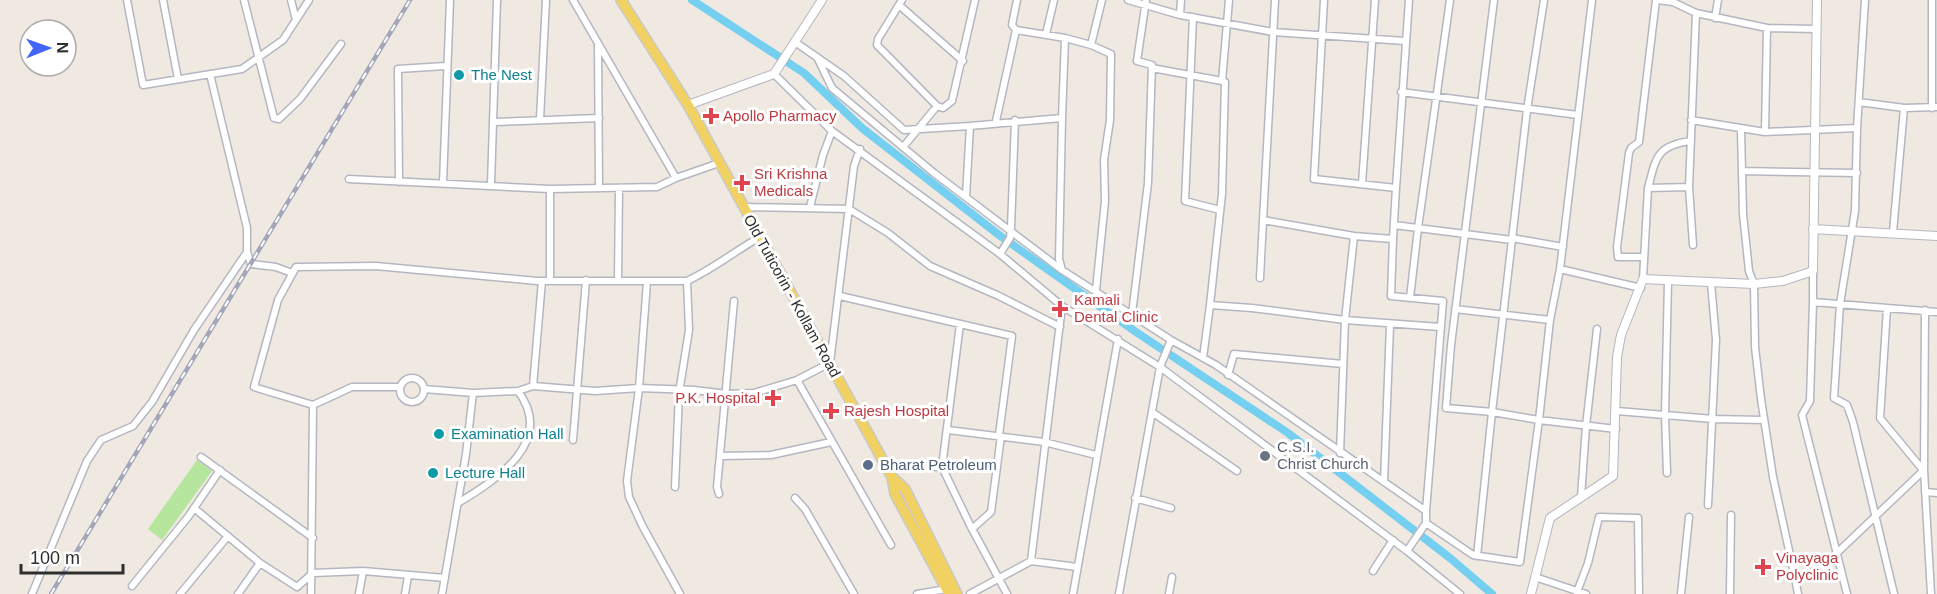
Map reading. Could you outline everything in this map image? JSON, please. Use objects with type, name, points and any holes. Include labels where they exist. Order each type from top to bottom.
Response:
[{"type":"main road","name":"Old Tuticorin - Kollam Road","points":[[621,0],[688,105],[892,477],[905,489],[957,594]]},
{"type":"main road","points":[[892,477],[895,494],[948,592]]},
{"type":"street","points":[[127,0],[143,85],[242,69],[283,39],[309,0]]},
{"type":"street","points":[[163,0],[178,79]]},
{"type":"street","points":[[244,0],[274,118],[279,120],[300,99],[341,44]]},
{"type":"street","points":[[291,0],[296,20]]},
{"type":"street","points":[[443,183],[445,66],[450,0]]},
{"type":"street","points":[[491,184],[497,0]]},
{"type":"street","points":[[540,119],[546,0]]},
{"type":"street","points":[[573,0],[676,178]]},
{"type":"street","points":[[688,105],[776,71],[822,0]]},
{"type":"street","points":[[963,61],[901,3],[878,39],[877,45],[936,106],[943,108],[952,101],[963,61],[975,0]]},
{"type":"street","points":[[1017,0],[1012,25],[1016,30],[1065,38],[1091,45],[1111,54],[1110,120],[1104,160],[1105,201],[1096,290]]},
{"type":"street","points":[[1046,34],[1054,0]]},
{"type":"street","points":[[1091,45],[1102,0]]},
{"type":"street","points":[[1128,0],[1146,2],[1180,15],[1273,32],[1405,41]]},
{"type":"street","points":[[1180,15],[1181,0]]},
{"type":"street","points":[[1222,81],[1229,0]]},
{"type":"street","points":[[1260,278],[1275,0]]},
{"type":"street","points":[[1323,0],[1314,179],[1396,188]]},
{"type":"street","points":[[1362,184],[1375,0]]},
{"type":"street","points":[[1407,551],[1426,523],[1443,301],[1391,296],[1401,92],[1409,0]]},
{"type":"street","points":[[1410,298],[1434,97],[1450,0]]},
{"type":"street","points":[[1446,408],[1455,309],[1494,0]]},
{"type":"street","points":[[1477,556],[1527,110],[1544,0]]},
{"type":"street","points":[[1426,523],[1463,550],[1477,556],[1520,562],[1550,320],[1563,247],[1592,0]]},
{"type":"street","points":[[1644,257],[1618,257],[1617,247],[1629,153],[1631,148],[1640,142],[1656,0],[1673,1],[1696,13],[1767,28],[1817,29]]},
{"type":"street","points":[[1715,18],[1718,0]]},
{"type":"street","points":[[1817,0],[1810,401],[1802,415],[1847,594]]},
{"type":"street","points":[[1865,0],[1853,229],[1840,304],[1834,399],[1846,405],[1853,422],[1894,594]]},
{"type":"street","points":[[1859,102],[1904,108],[1934,107],[1932,0]]},
{"type":"street","points":[[1146,2],[1137,62],[1152,65],[1152,68],[1226,82],[1220,210],[1203,358]]},
{"type":"street","points":[[1693,245],[1689,187],[1696,13]]},
{"type":"street","points":[[1193,17],[1185,201],[1220,210]]},
{"type":"street","points":[[1765,132],[1767,28]]},
{"type":"street","points":[[996,121],[1016,30]]},
{"type":"street","points":[[1062,270],[1059,259],[1065,38]]},
{"type":"street","points":[[598,44],[599,186]]},
{"type":"street","points":[[794,44],[844,76],[904,130],[969,126],[996,121],[1062,118]]},
{"type":"street","points":[[816,57],[832,88],[1062,270],[1203,358],[1426,511]]},
{"type":"street","points":[[399,182],[398,69],[445,66]]},
{"type":"street","points":[[1132,314],[1148,183],[1152,68]]},
{"type":"street","points":[[776,71],[832,131],[860,149],[1000,254],[1062,306],[1160,367],[1393,540],[1460,594]]},
{"type":"street","points":[[210,74],[247,228],[247,252],[251,264],[276,267],[292,273]]},
{"type":"street","points":[[1401,92],[1578,115]]},
{"type":"street","points":[[904,146],[936,106]]},
{"type":"street","points":[[1893,232],[1904,108]]},
{"type":"street","points":[[494,122],[599,118]]},
{"type":"street","points":[[1000,254],[1010,238],[1015,120]]},
{"type":"street","points":[[1691,120],[1741,130],[1765,132],[1857,128]]},
{"type":"street","points":[[966,196],[969,126]]},
{"type":"street","points":[[1741,130],[1749,271],[1754,284],[1755,347],[1773,477],[1798,594]]},
{"type":"street","points":[[810,207],[823,155],[832,131]]},
{"type":"street","points":[[1531,594],[1550,518],[1613,476],[1617,411],[1617,357],[1621,335],[1643,279],[1648,188],[1661,150],[1667,145],[1690,141]]},
{"type":"street","points":[[424,389],[473,393],[518,391],[533,386],[576,390],[639,388],[727,394],[754,393],[797,380],[830,363],[840,296],[854,166],[860,149]]},
{"type":"street","points":[[349,179],[491,184],[550,189],[599,186],[657,188],[676,178],[719,163]]},
{"type":"street","points":[[1742,171],[1857,173]]},
{"type":"street","points":[[1648,188],[1689,187]]},
{"type":"street","points":[[618,280],[619,188]]},
{"type":"street","points":[[550,189],[550,281]]},
{"type":"street","points":[[744,207],[849,209],[888,233],[930,266],[999,296],[1060,327]]},
{"type":"street","points":[[1263,220],[1354,236],[1393,239]]},
{"type":"street","points":[[1394,225],[1563,247]]},
{"type":"street","points":[[1813,229],[1853,229],[1937,236]]},
{"type":"street","points":[[1340,453],[1342,364],[1354,236]]},
{"type":"street","points":[[424,389],[419,380],[406,379],[399,387],[352,387],[313,405],[254,387],[278,300],[296,267],[376,266],[542,281],[687,281],[708,272],[728,254],[760,237]]},
{"type":"street","points":[[32,594],[87,461],[101,440],[133,426],[152,402],[194,330],[247,252]]},
{"type":"street","points":[[1560,268],[1641,288]]},
{"type":"street","points":[[1643,279],[1754,284],[1783,281],[1813,271]]},
{"type":"street","points":[[573,440],[586,280]]},
{"type":"street","points":[[533,386],[542,281]]},
{"type":"street","points":[[675,487],[679,389],[689,330],[687,281]]},
{"type":"street","points":[[1667,473],[1665,415],[1668,281]]},
{"type":"street","points":[[647,282],[639,388],[627,481],[629,497],[680,594]]},
{"type":"street","points":[[1708,505],[1716,340],[1711,283]]},
{"type":"street","points":[[840,296],[1012,336],[991,512],[972,529]]},
{"type":"street","points":[[719,494],[720,456],[734,301]]},
{"type":"street","points":[[1813,302],[1937,312]]},
{"type":"street","points":[[1210,305],[1390,325],[1440,327]]},
{"type":"street","points":[[1031,561],[1062,306]]},
{"type":"street","points":[[1887,308],[1880,418],[1924,470]]},
{"type":"street","points":[[1455,309],[1550,320]]},
{"type":"street","points":[[1925,310],[1924,470],[1931,594],[1937,593]]},
{"type":"street","points":[[960,324],[942,467],[1007,594]]},
{"type":"street","points":[[1384,482],[1390,325]]},
{"type":"street","points":[[1581,497],[1597,329]]},
{"type":"street","points":[[1073,594],[1118,339]]},
{"type":"street","points":[[1119,594],[1160,367],[1171,340]]},
{"type":"street","points":[[1228,375],[1234,354],[1342,364]]},
{"type":"street","points":[[797,380],[891,545]]},
{"type":"street","points":[[399,387],[402,397],[410,402],[420,399],[424,389]]},
{"type":"street","points":[[458,503],[496,480],[518,458],[529,434],[527,404],[518,391]]},
{"type":"street","points":[[442,594],[458,503],[473,393]]},
{"type":"street","points":[[311,594],[313,405]]},
{"type":"street","points":[[1434,408],[1492,412],[1616,429]]},
{"type":"street","points":[[1152,411],[1237,471]]},
{"type":"street","points":[[1617,411],[1713,419],[1764,420]]},
{"type":"street","points":[[948,430],[1044,442],[1096,454]]},
{"type":"street","points":[[720,456],[771,455],[831,441]]},
{"type":"street","points":[[201,457],[313,538]]},
{"type":"street","points":[[886,466],[942,467]]},
{"type":"street","points":[[132,586],[194,508],[220,470]]},
{"type":"street","points":[[1795,578],[1819,570],[1924,470]]},
{"type":"street","points":[[1925,492],[1937,493]]},
{"type":"street","points":[[795,498],[805,509],[854,594]]},
{"type":"street","points":[[1136,498],[1171,508]]},
{"type":"street","points":[[194,508],[260,563],[297,587]]},
{"type":"street","points":[[1730,594],[1731,515]]},
{"type":"street","points":[[1576,592],[1588,563],[1599,517],[1638,518],[1639,594]]},
{"type":"street","points":[[1682,594],[1689,517]]},
{"type":"street","points":[[180,594],[228,536]]},
{"type":"street","points":[[1928,536],[1937,536]]},
{"type":"street","points":[[1373,571],[1393,540]]},
{"type":"street","points":[[970,594],[1031,561],[1077,567]]},
{"type":"street","points":[[238,594],[260,563]]},
{"type":"street","points":[[293,594],[297,587],[313,573],[363,571],[445,578]]},
{"type":"street","points":[[359,594],[363,571]]},
{"type":"street","points":[[405,594],[408,576]]},
{"type":"street","points":[[1169,594],[1172,577]]},
{"type":"street","points":[[1535,577],[1586,594]]},
{"type":"street","points":[[917,594],[948,592]]},
{"type":"green space","points":[[197,460],[212,471],[162,540],[148,529]]},
{"type":"waterway","points":[[692,0],[804,73],[862,128],[999,235],[1136,332],[1288,433],[1450,558],[1492,594]]},
{"type":"railway","points":[[51,594],[410,0]]},
{"type":"place","name":"The Nest","points":[[459,75]]},
{"type":"place","name":"Apollo Pharmacy","points":[[711,116]]},
{"type":"place","name":"Sri Krishna Medicals","points":[[742,183]]},
{"type":"place","name":"Kamali Dental Clinic","points":[[1060,309]]},
{"type":"place","name":"P.K. Hospital","points":[[773,398]]},
{"type":"place","name":"Rajesh Hospital","points":[[831,411]]},
{"type":"place","name":"Examination Hall","points":[[439,434]]},
{"type":"place","name":"C.S.I. Christ Church","points":[[1265,456]]},
{"type":"place","name":"Bharat Petroleum","points":[[868,465]]},
{"type":"place","name":"Lecture Hall","points":[[433,473]]},
{"type":"place","name":"Vinayaga Polyclinic","points":[[1763,567]]}]
